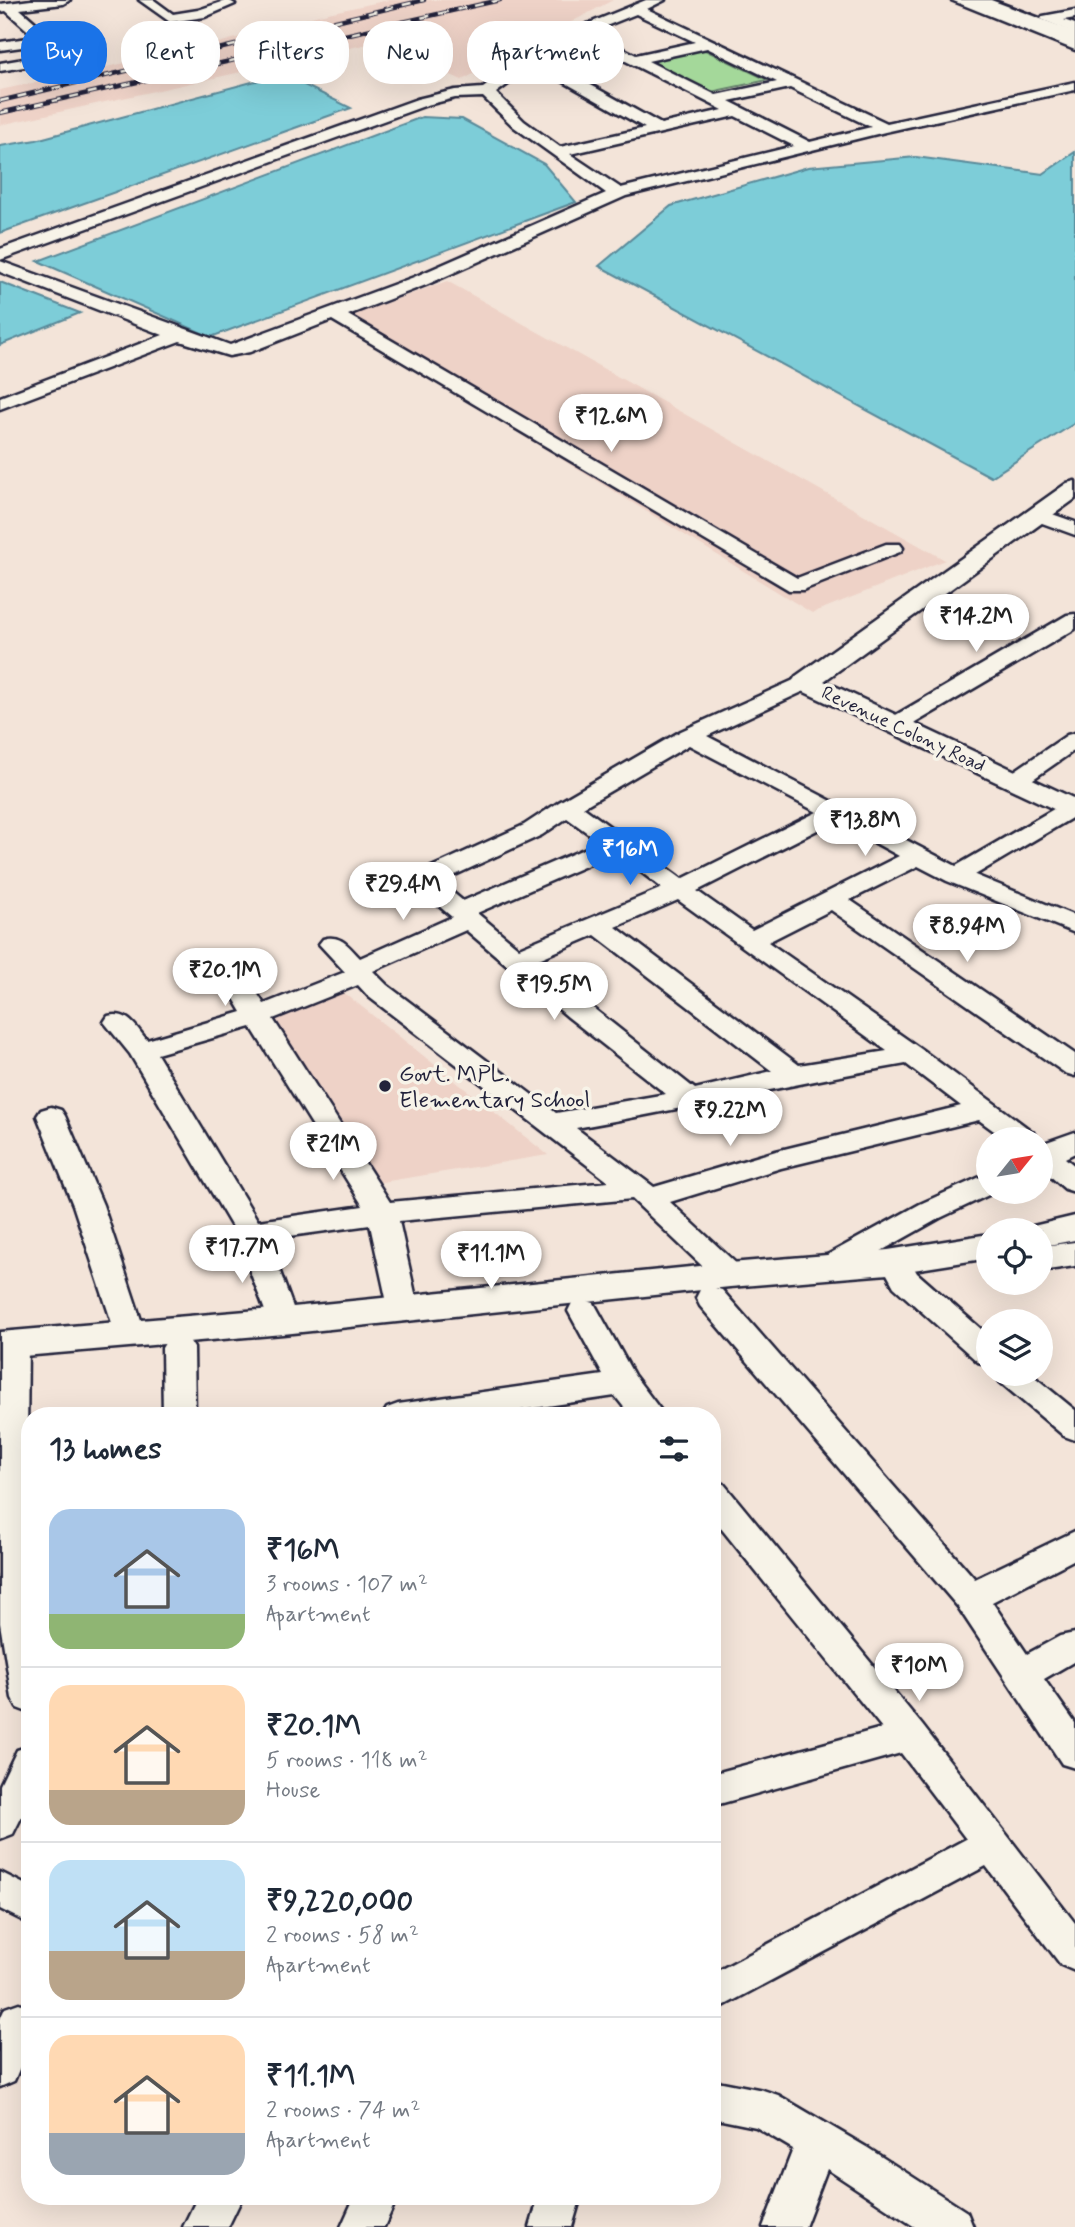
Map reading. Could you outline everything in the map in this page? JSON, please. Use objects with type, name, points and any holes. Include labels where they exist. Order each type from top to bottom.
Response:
[{"type":"main road","points":[[975,0],[1075,39]]},
{"type":"street","points":[[5,8],[63,0]]},
{"type":"street","points":[[146,0],[170,18],[200,15],[228,4]]},
{"type":"street","points":[[607,21],[658,0]]},
{"type":"street","points":[[958,0],[1075,46]]},
{"type":"street","points":[[1001,0],[1075,29]]},
{"type":"street","points":[[5,8],[25,21]]},
{"type":"street","points":[[636,9],[885,128]]},
{"type":"street","points":[[1048,19],[1075,14]]},
{"type":"street","points":[[10,27],[21,25]]},
{"type":"street","points":[[0,46],[21,42]]},
{"type":"street","points":[[632,60],[707,44]]},
{"type":"street","points":[[624,56],[809,147]]},
{"type":"street","points":[[0,67],[21,64]]},
{"type":"street","points":[[712,100],[789,83]]},
{"type":"street","points":[[0,255],[422,102],[455,94],[487,92],[498,84]]},
{"type":"street","points":[[573,84],[659,130]]},
{"type":"street","points":[[0,266],[179,335],[229,351],[244,348],[420,281],[620,193],[885,128],[1075,86]]},
{"type":"street","points":[[487,92],[519,124],[607,188],[620,193]]},
{"type":"street","points":[[557,152],[737,111]]},
{"type":"street","points":[[334,314],[796,586],[892,548]]},
{"type":"street","points":[[0,402],[179,335]]},
{"type":"street","name":"Revenue Colony Road","points":[[1074,809],[805,682],[1075,488]]},
{"type":"street","points":[[1038,515],[1075,529]]},
{"type":"street","points":[[897,724],[1075,620]]},
{"type":"street","points":[[690,1099],[577,1011],[423,880],[533,830],[567,807],[689,736],[805,682]]},
{"type":"street","points":[[689,736],[956,876],[1075,925]]},
{"type":"street","points":[[1015,781],[1075,740]]},
{"type":"street","points":[[567,807],[911,1055],[1006,1127]]},
{"type":"street","points":[[956,876],[1074,809]]},
{"type":"street","points":[[516,959],[680,890],[835,812]]},
{"type":"street","points":[[141,1050],[258,1016],[359,971],[464,915],[618,842]]},
{"type":"street","points":[[750,940],[918,856]]},
{"type":"street","points":[[833,900],[1075,1067]]},
{"type":"street","points":[[598,925],[794,1075]]},
{"type":"street","points":[[332,944],[378,990],[643,1193],[970,1597],[1075,1753]]},
{"type":"street","points":[[233,975],[382,1213],[402,1307]]},
{"type":"street","points":[[117,1022],[141,1050],[250,1232],[283,1321]]},
{"type":"street","points":[[551,1124],[690,1099],[794,1075],[911,1055]]},
{"type":"street","points":[[250,1232],[382,1213],[643,1193],[984,1110]]},
{"type":"street","points":[[51,1116],[88,1205],[131,1335]]},
{"type":"street","points":[[1054,1147],[1075,1141]]},
{"type":"street","points":[[1054,1165],[1075,1182]]},
{"type":"street","points":[[831,1266],[930,1211],[976,1189]]},
{"type":"street","points":[[1053,1233],[1075,1228]]},
{"type":"street","points":[[5,1355],[178,1348],[583,1311],[831,1266],[900,1270],[976,1250]]},
{"type":"street","points":[[1053,1257],[1075,1254]]},
{"type":"street","points":[[5,1355],[131,1335],[402,1307],[721,1287],[900,1270],[976,1267]]},
{"type":"street","points":[[900,1270],[976,1342]]},
{"type":"street","points":[[583,1311],[623,1383],[642,1407]]},
{"type":"street","points":[[178,1348],[179,1407]]},
{"type":"street","points":[[5,1355],[13,1536],[4,1538],[21,1643]]},
{"type":"street","points":[[459,1407],[623,1383]]},
{"type":"street","points":[[1027,1386],[1070,1418]]},
{"type":"street","points":[[721,1504],[909,1736],[1075,1953]]},
{"type":"street","points":[[970,1597],[1075,1544]]},
{"type":"street","points":[[1020,1675],[1074,1646]]},
{"type":"street","points":[[721,1788],[909,1736]]},
{"type":"street","points":[[0,1823],[21,1780]]},
{"type":"street","points":[[721,1989],[992,1844]]},
{"type":"street","points":[[0,1889],[21,1902]]},
{"type":"street","points":[[0,2068],[16,2017]]},
{"type":"street","points":[[721,2101],[763,2109],[817,2140],[952,2227]]},
{"type":"street","points":[[784,2227],[817,2140]]},
{"type":"street","points":[[204,2227],[217,2205]]},
{"type":"street","points":[[362,2227],[373,2205]]},
{"type":"street","points":[[551,2227],[557,2205]]},
{"type":"shaded area","points":[[389,0],[613,0],[573,21],[467,21],[467,77],[462,80],[453,76],[453,21],[363,21],[363,45],[349,48],[349,21],[297,21]]},
{"type":"shaded area","points":[[234,39],[234,73],[220,77],[220,42]]},
{"type":"shaded area","points":[[121,64],[121,84],[186,84],[0,125],[0,90],[28,84],[107,84],[107,67]]},
{"type":"shaded area","points":[[447,281],[945,560],[812,613],[336,321]]},
{"type":"shaded area","name":"Govt. MPL. Elementary School","points":[[342,991],[548,1155],[370,1184],[268,1016]]},
{"type":"green space","points":[[701,48],[768,80],[711,92],[647,60]]},
{"type":"water","points":[[245,84],[302,84],[351,108],[0,233],[0,146],[36,140]]},
{"type":"water","points":[[422,117],[462,119],[544,164],[576,202],[211,337],[38,261]]},
{"type":"water","points":[[1075,152],[1075,423],[991,477],[599,266],[671,206],[808,167],[916,157],[1043,174]]},
{"type":"water","points":[[0,282],[80,313],[0,345]]},
{"type":"railway","points":[[0,101],[424,0]]},
{"type":"railway","points":[[0,113],[500,0]]},
{"type":"place","name":"Govt. MPL. Elementary School","points":[[385,1086]]}]
